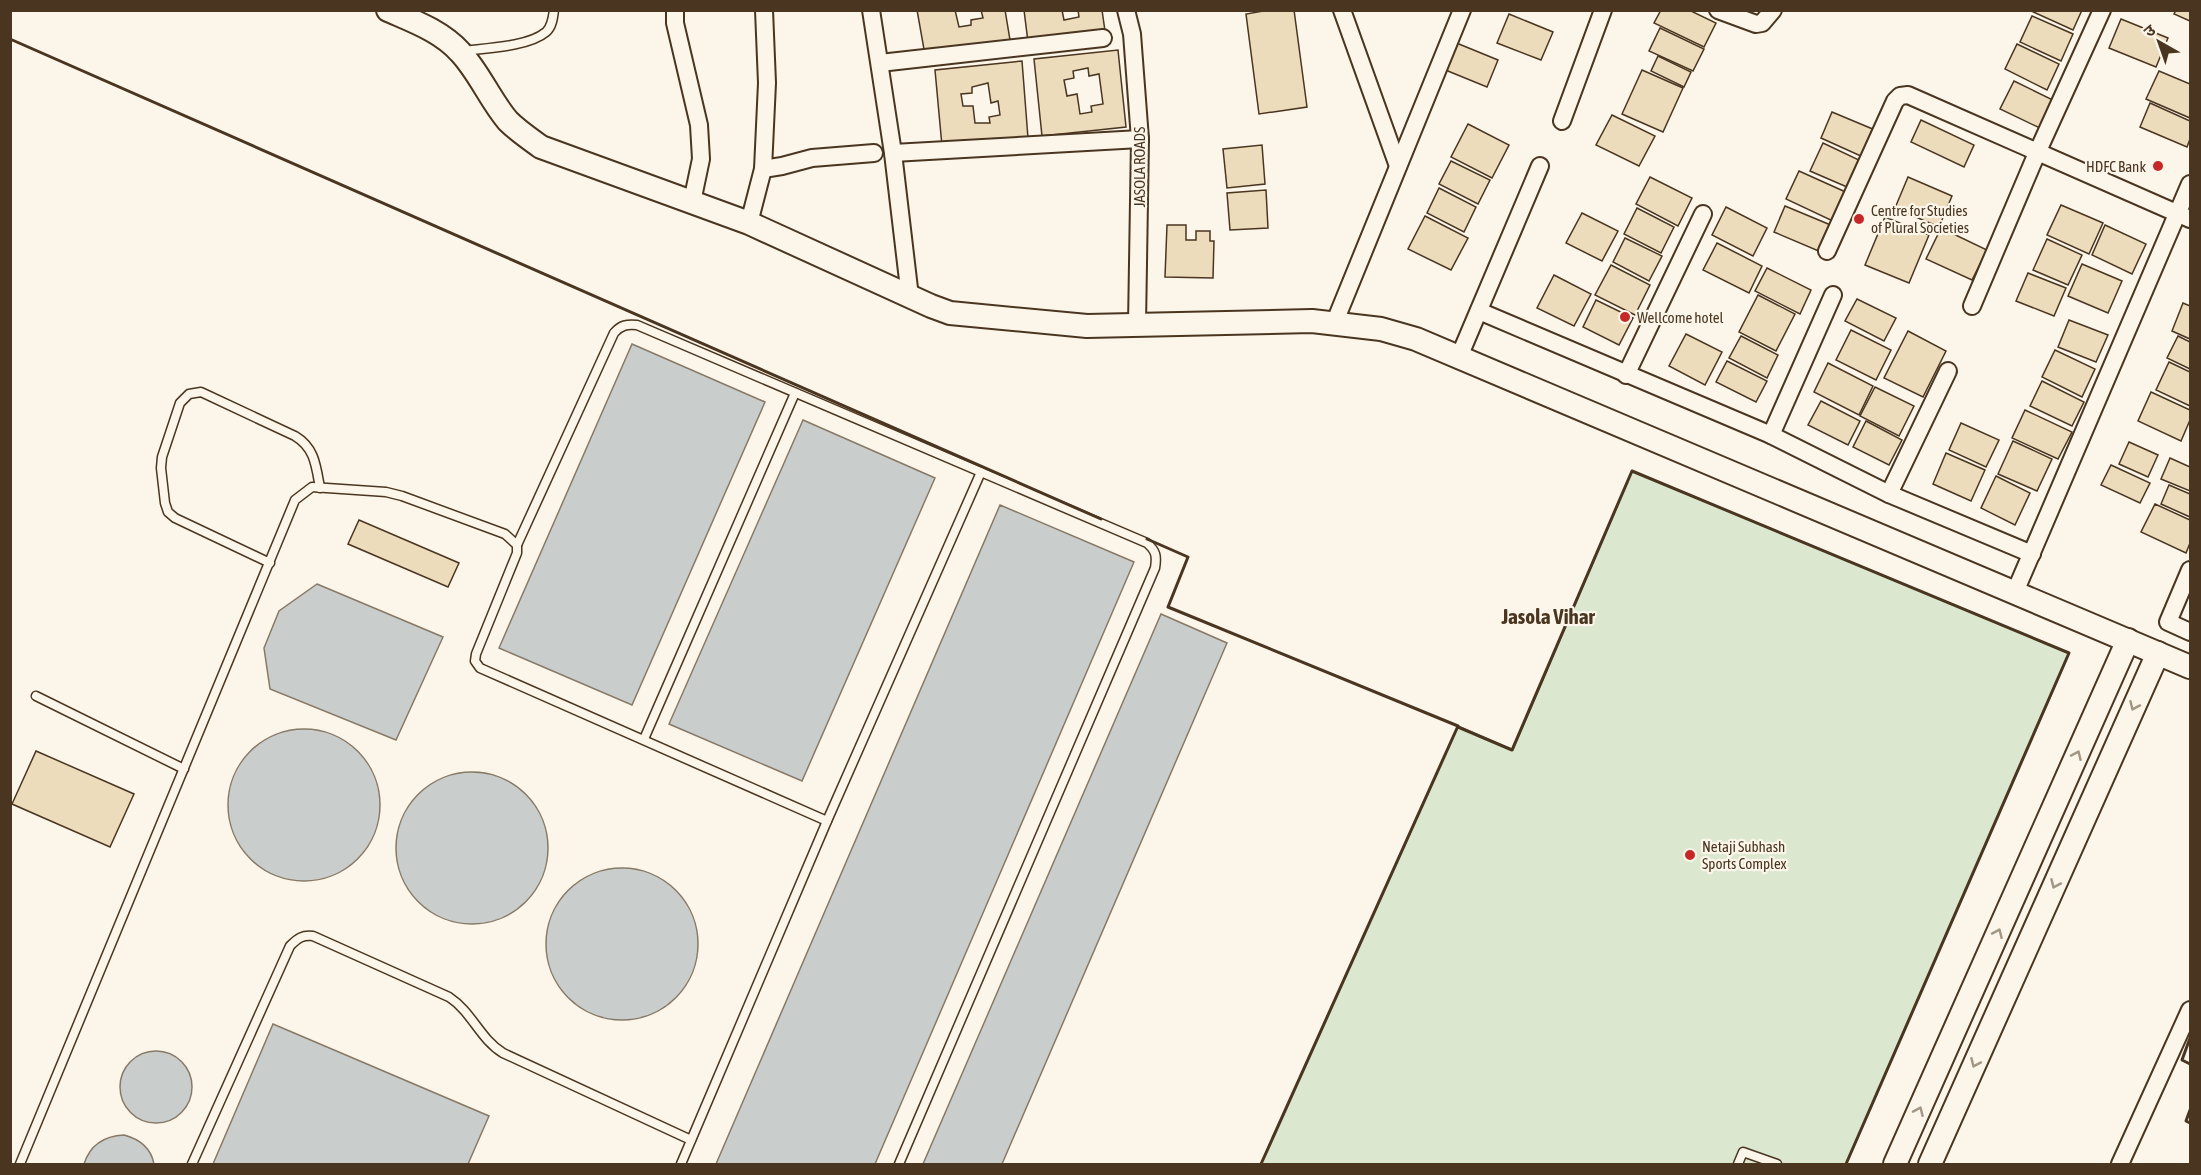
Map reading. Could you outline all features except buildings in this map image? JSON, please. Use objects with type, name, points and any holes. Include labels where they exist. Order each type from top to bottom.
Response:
[{"type":"street","points":[[388,10],[443,36],[460,51],[508,120],[541,147],[749,223],[950,313],[1087,326],[1312,321],[1380,329],[1407,336],[2190,667]]},
{"type":"street","points":[[675,10],[675,23],[699,125],[701,159],[692,202]]},
{"type":"street","points":[[749,223],[764,169],[767,82],[764,10]]},
{"type":"street","points":[[871,10],[893,153],[910,297]]},
{"type":"street","name":"JASOLA ROADS","points":[[1126,10],[1132,34],[1140,139],[1137,325]]},
{"type":"street","points":[[1342,10],[1398,166]]},
{"type":"street","points":[[1334,324],[1462,10]]},
{"type":"street","points":[[1562,121],[1603,10]]},
{"type":"street","points":[[1718,10],[1756,24],[1762,23],[1773,10]]},
{"type":"street","points":[[1972,306],[2037,153],[2102,10]]},
{"type":"street","points":[[880,63],[1103,38]]},
{"type":"street","points":[[1827,251],[1895,101],[1900,96],[1908,95],[2184,216]]},
{"type":"street","points":[[893,153],[1140,139]]},
{"type":"street","points":[[764,169],[812,158],[874,153]]},
{"type":"street","points":[[1459,357],[1540,165]]},
{"type":"street","points":[[2015,592],[2184,216],[2190,184]]},
{"type":"street","points":[[1626,375],[1703,214]]},
{"type":"street","points":[[1771,435],[1833,295]]},
{"type":"street","points":[[1479,311],[1771,435],[1890,494],[2031,554]]},
{"type":"street","points":[[1890,494],[1948,371]]},
{"type":"street","points":[[2190,570],[2168,622],[2190,632]]},
{"type":"street","points":[[1895,1164],[2128,640]]},
{"type":"street","points":[[1930,1164],[2158,653]]},
{"type":"street","points":[[2120,1164],[2190,1010]]},
{"type":"lane","points":[[460,51],[526,42],[545,33],[551,26],[554,10]]},
{"type":"lane","points":[[827,821],[486,671],[475,662],[476,654],[517,553],[517,545],[614,333],[619,327],[628,324],[637,325],[1147,543],[1157,556],[1155,568],[899,1164]]},
{"type":"lane","points":[[270,562],[175,518],[168,512],[161,468],[162,457],[180,403],[189,394],[201,392],[295,436],[304,442],[313,455],[320,488]]},
{"type":"lane","points":[[644,740],[795,393]]},
{"type":"lane","points":[[681,1164],[827,821],[981,472]]},
{"type":"lane","points":[[20,1164],[296,500],[312,487],[386,492],[505,534],[517,545]]},
{"type":"lane","points":[[36,696],[184,769]]},
{"type":"lane","points":[[192,1164],[290,946],[297,938],[305,935],[313,936],[449,997],[467,1012],[486,1040],[503,1053],[691,1140]]},
{"type":"lane","points":[[1738,1164],[1743,1152],[1777,1164]]},
{"type":"green space","name":"Netaji Subhash Sports Complex","points":[[1632,471],[2069,653],[1846,1164],[1261,1164],[1458,726],[1513,750]]},
{"type":"shaded area","points":[[632,344],[765,402],[632,705],[499,648]]},
{"type":"shaded area","points":[[803,420],[935,478],[802,781],[669,724]]},
{"type":"shaded area","points":[[1000,505],[1134,562],[875,1164],[716,1164]]},
{"type":"shaded area","points":[[317,584],[443,637],[396,740],[270,689],[264,648],[279,611]]},
{"type":"shaded area","points":[[1161,614],[1227,643],[1002,1164],[923,1164]]},
{"type":"shaded area","points":[[304,729],[319,730],[333,735],[358,751],[374,776],[379,790],[379,820],[374,834],[358,859],[333,875],[319,880],[304,881],[289,880],[275,875],[250,859],[234,834],[229,820],[228,805],[229,790],[234,776],[250,751],[275,735],[289,730]]},
{"type":"shaded area","points":[[472,772],[487,773],[501,778],[526,794],[542,819],[547,833],[547,863],[542,877],[526,902],[501,918],[487,923],[472,924],[457,923],[443,918],[418,902],[402,877],[397,863],[396,848],[397,833],[402,819],[418,794],[443,778],[457,773]]},
{"type":"shaded area","points":[[622,868],[637,869],[651,874],[676,890],[692,915],[697,929],[697,959],[692,973],[676,998],[651,1014],[637,1019],[622,1020],[607,1019],[593,1014],[568,998],[552,973],[547,959],[546,944],[547,929],[552,915],[568,890],[593,874],[607,869]]},
{"type":"shaded area","points":[[273,1024],[489,1116],[468,1164],[213,1164]]},
{"type":"shaded area","points":[[156,1051],[170,1054],[182,1061],[189,1073],[192,1087],[189,1101],[182,1113],[170,1120],[156,1123],[142,1120],[130,1113],[123,1101],[120,1087],[123,1073],[130,1061],[142,1054]]},
{"type":"shaded area","points":[[124,1135],[144,1145],[154,1164],[84,1164],[90,1152],[99,1143],[110,1137]]},
{"type":"wall","points":[[10,39],[1101,519]]},
{"type":"wall","points":[[1458,727],[1512,750],[1632,471],[2069,653],[1846,1164]]},
{"type":"wall","points":[[1147,539],[1188,557],[1168,607],[1458,726],[1261,1164]]},
{"type":"wall","points":[[2190,1038],[2182,1060],[2190,1064]]},
{"type":"wall","points":[[2190,1110],[2186,1121],[2190,1123]]},
{"type":"place","name":"HDFC Bank","points":[[2158,166]]},
{"type":"place","name":"Centre for Studies of Plural Societies","points":[[1859,219]]},
{"type":"place","name":"Wellcome hotel","points":[[1625,317]]},
{"type":"place","name":"Netaji Subhash Sports Complex","points":[[1690,855]]},
{"type":"district","name":"Jasola Vihar","points":[[1548,616]]}]
